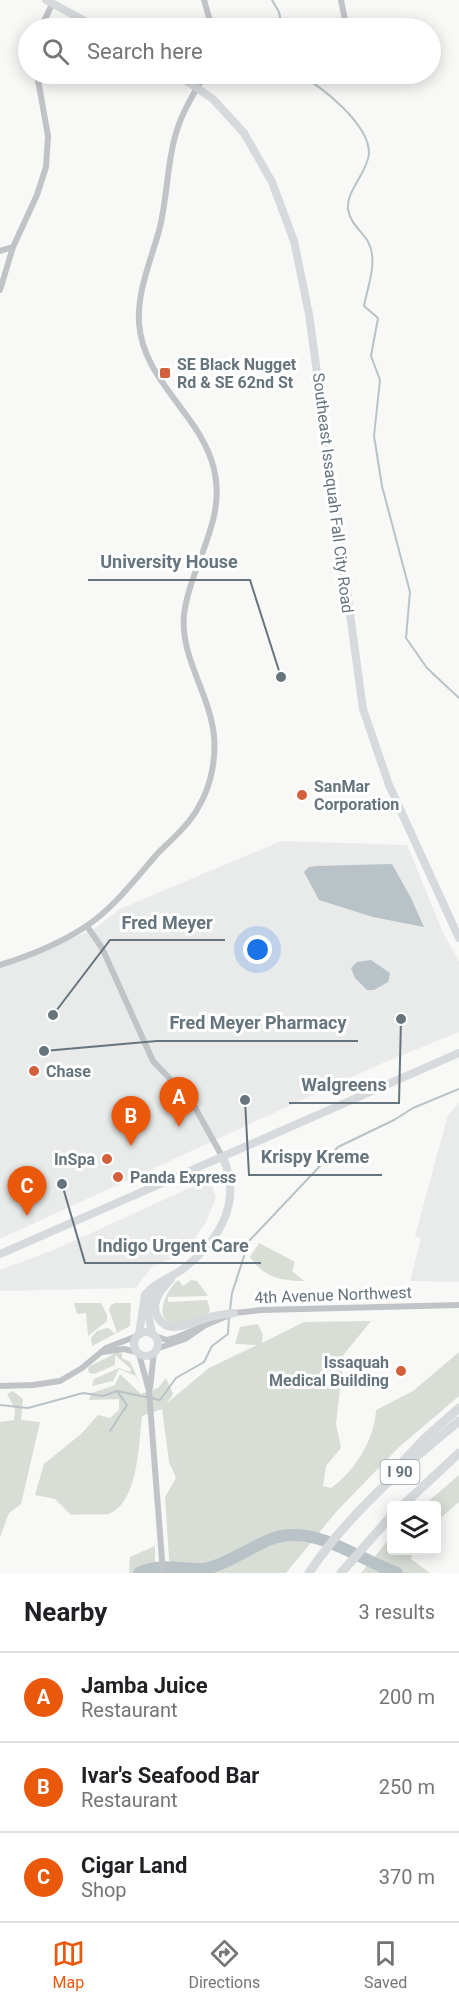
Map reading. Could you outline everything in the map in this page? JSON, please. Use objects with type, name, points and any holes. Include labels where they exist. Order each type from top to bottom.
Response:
[{"type":"highway","points":[[365,1505],[414,1449],[459,1408]]},
{"type":"highway","name":"I 90","points":[[309,1573],[345,1526],[365,1505],[459,1421]]},
{"type":"highway","name":"I 90","points":[[407,1501],[459,1453]]},
{"type":"highway","points":[[341,1573],[387,1520]]},
{"type":"main road","points":[[49,2],[79,18]]},
{"type":"main road","name":"Southeast Issaquah Fall City Road","points":[[193,84],[226,111],[259,155],[272,182],[294,241],[310,325],[363,709],[374,746],[407,825],[459,938]]},
{"type":"main road","points":[[0,1254],[459,1053]]},
{"type":"main road","points":[[223,1158],[232,1185],[226,1213],[208,1245],[176,1274],[156,1301],[156,1313],[162,1322],[179,1328],[237,1313]]},
{"type":"main road","points":[[156,1285],[148,1311],[155,1351],[145,1356],[138,1353],[134,1344],[138,1335],[142,1300],[149,1290],[156,1285],[176,1274]]},
{"type":"main road","points":[[138,1335],[153,1335]]},
{"type":"street","points":[[204,0],[209,18]]},
{"type":"street","points":[[341,0],[345,18]]},
{"type":"street","points":[[44,18],[49,2]]},
{"type":"street","points":[[0,290],[13,247],[37,195],[48,154],[47,122],[39,84]]},
{"type":"street","points":[[0,965],[56,943],[87,926],[106,910],[193,816],[211,776],[214,734],[187,650],[184,628],[190,590],[214,518],[216,480],[209,453],[201,438],[151,367],[141,338],[139,314],[142,287],[160,225],[176,135],[183,114],[200,84]]},
{"type":"street","points":[[0,251],[13,247]]},
{"type":"street","points":[[87,926],[102,948],[153,1061],[192,1102],[223,1158]]},
{"type":"street","name":"4th Avenue Northwest","points":[[237,1313],[277,1308],[459,1305]]},
{"type":"street","points":[[153,1335],[167,1340],[175,1338],[220,1317]]},
{"type":"street","points":[[163,1573],[149,1378],[155,1351],[185,1339],[209,1322]]},
{"type":"street","points":[[0,1386],[60,1381],[82,1368],[110,1346],[138,1335]]},
{"type":"street","points":[[99,1353],[124,1348],[138,1353],[149,1378]]},
{"type":"shaded area","points":[[281,841],[407,845],[442,930],[459,962],[459,1032],[378,1065],[0,1239],[0,967],[23,960],[94,929],[120,909]]},
{"type":"shaded area","points":[[392,864],[424,927],[373,917],[319,900],[304,872],[309,867],[317,866]]},
{"type":"shaded area","points":[[371,960],[390,973],[388,982],[374,990],[367,990],[355,978],[351,968],[357,962]]},
{"type":"shaded area","points":[[459,1103],[459,1282],[410,1281],[421,1238],[415,1236],[448,1115]]},
{"type":"shaded area","points":[[209,1179],[216,1197],[206,1222],[194,1239],[170,1259],[151,1268],[136,1288],[0,1291],[0,1270],[56,1249]]},
{"type":"shaded area","points":[[259,1243],[295,1262],[292,1271],[304,1281],[280,1279],[255,1264],[250,1257]]},
{"type":"shaded area","points":[[178,1280],[183,1286],[191,1280],[197,1281],[208,1296],[168,1297],[168,1302],[207,1300],[210,1310],[208,1315],[191,1322],[175,1324],[164,1317],[162,1310],[167,1294]]},
{"type":"shaded area","points":[[74,1303],[101,1303],[107,1315],[107,1321],[88,1336],[86,1313],[77,1314]]},
{"type":"shaded area","points":[[115,1303],[131,1303],[130,1326],[92,1346],[91,1338],[97,1331],[108,1328],[114,1333],[117,1332],[109,1310]]},
{"type":"shaded area","points":[[371,1321],[344,1354],[336,1424],[341,1448],[326,1466],[323,1486],[331,1488],[348,1473],[362,1454],[372,1432],[376,1410],[413,1391],[459,1352],[459,1396],[398,1448],[336,1512],[286,1573],[170,1573],[165,1497],[176,1478],[169,1462],[162,1409],[142,1416],[136,1470],[126,1498],[118,1508],[108,1514],[71,1515],[55,1499],[35,1495],[44,1464],[81,1434],[98,1415],[110,1418],[119,1410],[119,1399],[89,1400],[92,1393],[115,1385],[120,1374],[141,1394],[158,1388],[166,1378],[173,1394],[167,1403],[209,1368],[257,1345],[235,1344],[240,1327],[258,1324],[263,1335],[262,1343],[304,1322]]},
{"type":"shaded area","points":[[116,1353],[122,1353],[122,1358],[130,1362],[141,1385],[136,1376],[119,1369],[113,1381],[92,1386],[94,1379],[119,1368],[130,1372],[131,1369],[115,1355],[115,1365],[94,1374],[89,1373],[90,1366]]},
{"type":"shaded area","points":[[13,1391],[23,1399],[21,1420],[40,1422],[21,1504],[9,1513],[0,1537],[0,1422],[14,1420],[15,1409],[7,1394]]},
{"type":"shaded area","points":[[459,1475],[459,1502],[441,1518],[441,1501],[429,1501]]},
{"type":"shaded area","points":[[387,1542],[387,1555],[412,1555],[411,1559],[430,1573],[361,1573]]},
{"type":"shaded area","points":[[155,1546],[155,1573],[129,1573],[130,1557]]},
{"type":"waterway","points":[[272,0],[280,18]]},
{"type":"waterway","points":[[314,84],[353,119],[367,142],[369,154],[365,168],[350,195],[348,209],[353,222],[367,240],[372,255],[372,272],[364,306],[378,318],[371,356],[380,380],[374,436],[382,486],[410,592],[406,638],[427,668],[459,698]]},
{"type":"waterway","points":[[230,1310],[232,1293],[249,1241],[338,1147],[394,1120],[413,1108],[459,1089]]},
{"type":"waterway","points":[[0,1405],[28,1408],[83,1393],[103,1396],[117,1391],[160,1400],[176,1378],[204,1362],[212,1346],[228,1334],[229,1316]]},
{"type":"waterway","points":[[110,1431],[127,1405],[117,1391]]},
{"type":"waterway","points":[[139,1573],[164,1567],[210,1568],[271,1539],[287,1535],[320,1539],[397,1573]]},
{"type":"place","name":"SE Black Nugget Rd & SE 62nd St","points":[[165,373]]},
{"type":"place","name":"University House","points":[[281,677]]},
{"type":"place","name":"SanMar Corporation","points":[[302,795]]},
{"type":"place","name":"Fred Meyer","points":[[53,1015]]},
{"type":"place","name":"Walgreens","points":[[401,1019]]},
{"type":"place","name":"Fred Meyer Pharmacy","points":[[44,1051]]},
{"type":"place","name":"Chase","points":[[34,1071]]},
{"type":"place","name":"Krispy Kreme","points":[[245,1100]]},
{"type":"place","name":"Jamba Juice","points":[[179,1127]]},
{"type":"place","name":"Ivar's Seafood Bar","points":[[131,1146]]},
{"type":"place","name":"InSpa","points":[[107,1159]]},
{"type":"place","name":"Panda Express","points":[[118,1177]]},
{"type":"place","name":"Indigo Urgent Care","points":[[62,1184]]},
{"type":"place","name":"Cigar Land","points":[[27,1216]]},
{"type":"place","name":"Issaquah Medical Building","points":[[401,1371]]}]
